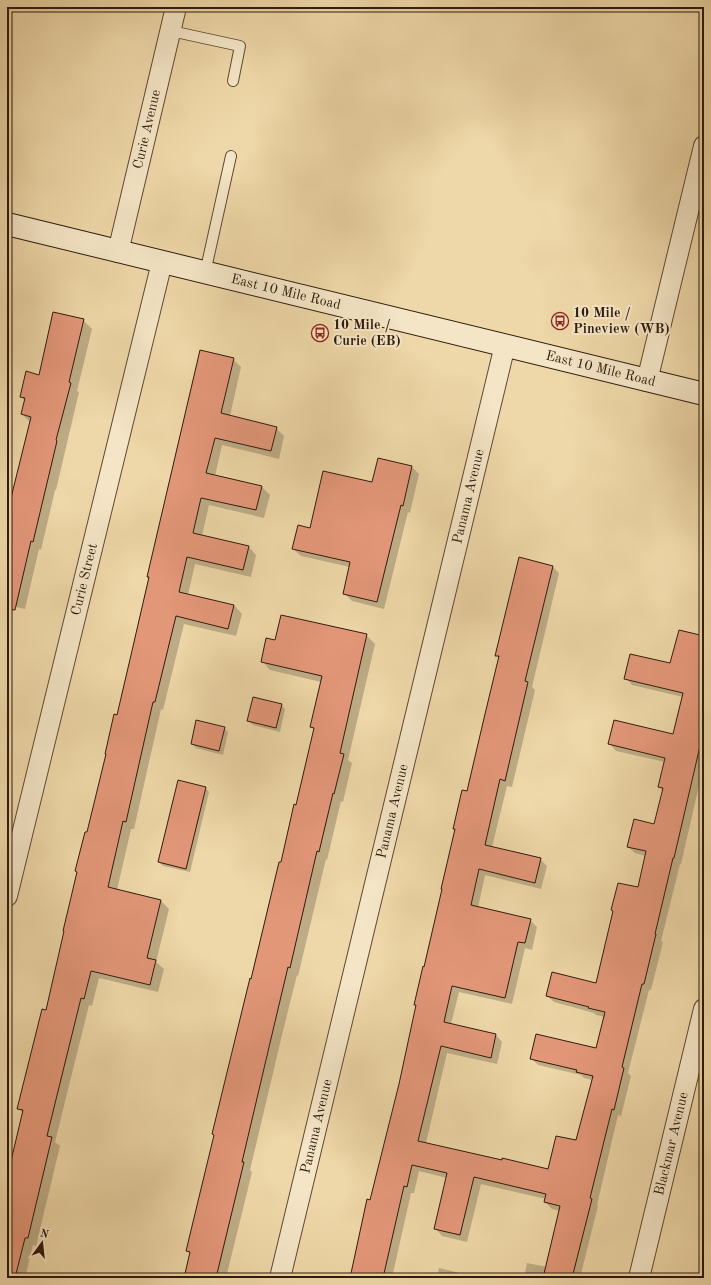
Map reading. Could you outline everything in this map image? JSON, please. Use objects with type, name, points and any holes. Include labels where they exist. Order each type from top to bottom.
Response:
[{"type":"main road","name":"East 10 Mile Road","points":[[7,224],[704,394]]},
{"type":"street","name":"Curie Avenue","points":[[118,252],[176,7]]},
{"type":"street","points":[[647,381],[704,146]]},
{"type":"street","name":"Curie Street","points":[[7,896],[162,262]]},
{"type":"street","name":"Panama Avenue","points":[[280,1278],[505,345]]},
{"type":"street","name":"Blackmar Avenue","points":[[639,1278],[704,1009]]},
{"type":"lane","points":[[171,31],[240,46],[233,81]]},
{"type":"lane","points":[[206,272],[231,156]]},
{"type":"building","points":[[53,312],[84,319],[69,382],[71,383],[15,610],[7,609],[7,514],[31,417],[21,414],[25,398],[20,397],[26,371],[39,375]]},
{"type":"building","points":[[200,350],[234,358],[221,413],[277,427],[271,451],[215,438],[206,473],[262,486],[256,510],[201,498],[193,533],[249,546],[243,570],[187,557],[179,592],[234,605],[228,629],[176,616],[155,702],[153,702],[126,822],[123,821],[108,887],[161,900],[147,958],[156,960],[150,985],[91,971],[84,999],[81,998],[47,1136],[52,1137],[28,1238],[25,1238],[15,1278],[7,1278],[7,1178],[23,1110],[17,1109],[42,1009],[46,1010],[77,872],[75,871],[85,832],[87,832],[114,714],[117,715],[149,577],[147,577]]},
{"type":"building","points":[[378,458],[412,466],[403,506],[401,505],[377,602],[343,594],[350,562],[292,549],[298,525],[310,528],[323,471],[372,482]]},
{"type":"building","points":[[519,557],[553,566],[525,681],[528,682],[505,781],[500,779],[485,845],[541,858],[535,883],[479,869],[471,905],[531,919],[525,943],[518,942],[505,998],[452,986],[444,1022],[496,1034],[491,1058],[441,1046],[418,1141],[548,1169],[556,1136],[576,1140],[593,1076],[576,1072],[577,1070],[530,1059],[536,1034],[596,1048],[605,1012],[546,996],[552,972],[596,983],[618,883],[638,887],[646,851],[627,847],[634,819],[654,824],[663,788],[658,787],[665,758],[608,744],[614,720],[673,734],[683,693],[624,679],[630,654],[670,663],[679,630],[704,636],[704,729],[674,858],[644,984],[642,984],[622,1067],[624,1068],[614,1110],[612,1109],[590,1198],[592,1199],[572,1278],[543,1278],[560,1206],[544,1202],[546,1194],[474,1177],[460,1235],[434,1229],[447,1173],[412,1165],[407,1187],[404,1186],[383,1278],[350,1278],[367,1199],[370,1200],[399,1084],[416,1005],[414,1005],[455,829],[453,829],[462,790],[467,791],[499,656],[495,656]]},
{"type":"building","points":[[281,615],[367,634],[340,753],[344,754],[319,852],[317,851],[290,968],[288,967],[216,1278],[184,1278],[190,1252],[186,1251],[214,1135],[212,1134],[279,862],[281,862],[294,804],[296,805],[314,728],[310,727],[322,676],[261,662],[266,638],[275,640]]},
{"type":"building","points":[[253,697],[282,704],[276,728],[247,721]]},
{"type":"building","points":[[196,720],[225,727],[219,751],[191,744]]},
{"type":"building","points":[[178,780],[206,787],[186,869],[158,862]]},
{"type":"place","name":"10 Mile / Pineview (WB)","points":[[560,321]]},
{"type":"place","name":"10 Mile / Curie (EB)","points":[[320,333]]}]
